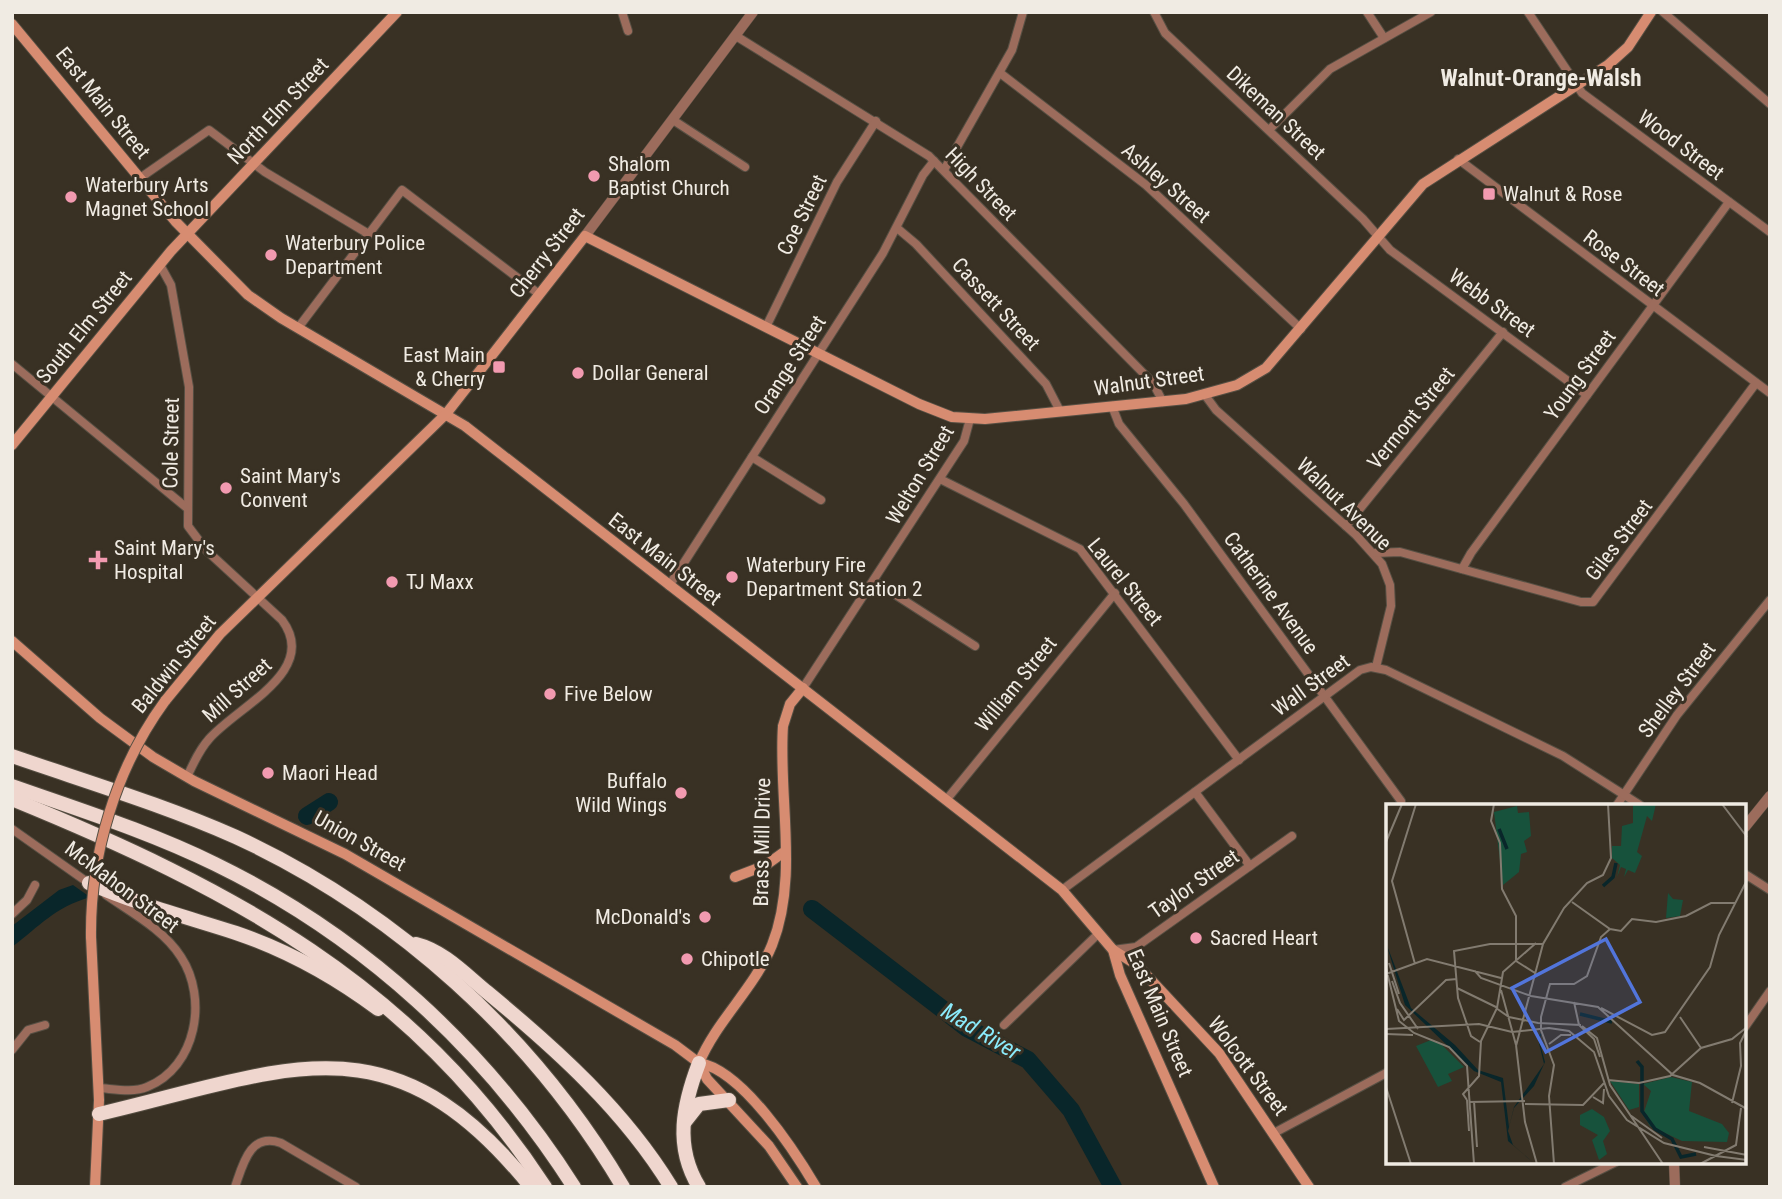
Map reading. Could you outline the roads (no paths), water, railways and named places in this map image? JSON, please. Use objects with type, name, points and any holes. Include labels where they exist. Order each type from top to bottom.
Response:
[{"type":"highway","points":[[12,756],[163,808],[239,839],[327,887],[408,943],[460,986],[527,1055],[578,1119],[623,1187]]},
{"type":"highway","points":[[12,786],[193,854],[265,890],[328,930],[389,976],[466,1047],[528,1120],[574,1187]]},
{"type":"highway","points":[[12,799],[155,863],[267,921],[352,977],[407,1022],[487,1108],[545,1187]]},
{"type":"highway","points":[[89,883],[139,904],[236,933],[283,953],[342,985],[418,1036]]},
{"type":"highway","points":[[408,943],[430,949],[443,957],[556,1052],[615,1111],[671,1187]]},
{"type":"highway","points":[[699,1063],[687,1096],[682,1128],[686,1158],[699,1187]]},
{"type":"highway","points":[[99,1114],[283,1071],[328,1066],[360,1069],[404,1082],[448,1104],[489,1140],[531,1187]]},
{"type":"highway","points":[[682,1128],[691,1111],[699,1104],[729,1100]]},
{"type":"main road","name":"North Elm Street","points":[[187,235],[397,12]]},
{"type":"main road","name":"Walnut Street","points":[[585,236],[930,409],[970,419],[1163,402],[1205,395],[1237,385],[1260,372],[1301,329],[1416,190],[1458,159],[1621,55],[1651,12]]},
{"type":"main road","name":"East Main Street","points":[[12,24],[187,235],[247,295],[298,328],[446,414],[1062,890],[1113,950],[1120,975],[1214,1187]]},
{"type":"main road","name":"South Elm Street","points":[[12,445],[187,235]]},
{"type":"main road","name":"Cherry Street","points":[[446,414],[585,236]]},
{"type":"main road","name":"Baldwin Street","points":[[95,1187],[99,1088],[90,937],[96,866],[107,820],[134,753],[165,701],[206,650],[446,414]]},
{"type":"main road","name":"Union Street","points":[[12,641],[119,733],[187,777],[345,854],[649,1029],[699,1063],[719,1070],[759,1109],[791,1148],[816,1187]]},
{"type":"main road","name":"Brass Mill Drive","points":[[699,1063],[714,1031],[754,979],[771,948],[783,903],[783,726],[790,704],[803,688]]},
{"type":"main road","points":[[735,877],[766,865],[784,852]]},
{"type":"main road","name":"Wolcott Street","points":[[1113,950],[1137,965],[1219,1054],[1310,1187]]},
{"type":"main road","name":"Union Street","points":[[699,1063],[707,1079],[769,1146],[797,1187]]},
{"type":"street","points":[[622,12],[628,31]]},
{"type":"street","name":"Cherry Street","points":[[585,236],[753,12]]},
{"type":"street","points":[[944,170],[1019,36],[1023,12]]},
{"type":"street","name":"Dikeman Street","points":[[1154,12],[1164,33],[1269,130],[1378,237]]},
{"type":"street","points":[[1367,12],[1384,38]]},
{"type":"street","points":[[1269,130],[1323,74],[1431,12]]},
{"type":"street","name":"Wood Street","points":[[1528,12],[1576,86],[1770,232]]},
{"type":"street","points":[[1664,12],[1770,103]]},
{"type":"street","name":"High Street","points":[[736,36],[876,121],[934,161],[1153,383],[1163,402]]},
{"type":"street","name":"Ashley Street","points":[[1000,73],[1146,185],[1301,329]]},
{"type":"street","points":[[673,120],[745,167]]},
{"type":"street","name":"Coe Street","points":[[766,327],[838,182],[876,121]]},
{"type":"street","points":[[140,178],[207,130],[254,165],[368,233]]},
{"type":"street","name":"Rose Street","points":[[1458,159],[1770,393]]},
{"type":"street","name":"Orange Street","points":[[669,586],[897,228],[923,175],[934,161]]},
{"type":"street","points":[[298,328],[398,193],[404,190],[539,294]]},
{"type":"street","name":"Young Street","points":[[1462,569],[1471,553],[1729,202]]},
{"type":"street","name":"Cassett Street","points":[[897,228],[916,244],[1046,384],[1060,411]]},
{"type":"street","name":"Webb Street","points":[[1378,237],[1390,250],[1587,395]]},
{"type":"street","name":"Cole Street","points":[[160,265],[172,290],[189,387],[187,521],[194,537],[257,597]]},
{"type":"street","name":"Vermont Street","points":[[1346,526],[1503,332]]},
{"type":"street","points":[[12,364],[187,508]]},
{"type":"street","name":"Giles Street","points":[[1374,553],[1400,552],[1581,602],[1593,602],[1756,383]]},
{"type":"street","name":"Walnut Avenue","points":[[1205,395],[1216,410],[1374,553],[1386,571],[1392,601],[1376,667]]},
{"type":"street","name":"Catherine Avenue","points":[[1112,406],[1119,424],[1184,504],[1401,801]]},
{"type":"street","name":"Welton Street","points":[[803,688],[940,479],[966,437],[970,419]]},
{"type":"street","points":[[752,457],[821,500]]},
{"type":"street","name":"Laurel Street","points":[[940,479],[1076,546],[1115,593],[1239,760]]},
{"type":"street","points":[[874,581],[975,646]]},
{"type":"street","name":"William Street","points":[[947,799],[1115,593]]},
{"type":"street","name":"Mill Street","points":[[187,777],[211,737],[280,677],[291,662],[294,646],[288,628],[257,597]]},
{"type":"street","name":"Shelley Street","points":[[1618,804],[1677,715],[1770,600]]},
{"type":"street","name":"Wall Street","points":[[1062,890],[1363,668],[1376,667],[1563,756],[1638,804]]},
{"type":"street","points":[[1195,792],[1250,866]]},
{"type":"street","points":[[1747,825],[1770,796]]},
{"type":"street","name":"McMahon Street","points":[[12,829],[154,929],[175,949],[189,973],[195,999],[190,1041],[168,1073],[141,1089],[99,1088]]},
{"type":"street","name":"Taylor Street","points":[[1113,950],[1136,947],[1292,836]]},
{"type":"street","points":[[1747,875],[1770,890]]},
{"type":"street","points":[[12,914],[27,900],[36,885]]},
{"type":"street","points":[[1004,1026],[1099,933]]},
{"type":"street","points":[[1747,1024],[1770,991]]},
{"type":"street","points":[[12,1050],[27,1030],[45,1025]]},
{"type":"street","points":[[1274,1133],[1386,1073]]},
{"type":"street","points":[[235,1187],[249,1151],[261,1142],[281,1143],[356,1187]]},
{"type":"street","points":[[1565,1187],[1612,1164]]},
{"type":"street","points":[[1674,1164],[1675,1187]]},
{"type":"water","points":[[73,885],[90,897],[57,912],[12,947],[12,926],[59,890]]},
{"type":"waterway","name":"Mad River","points":[[307,816],[329,802]]},
{"type":"waterway","name":"Mad River","points":[[812,909],[967,1028],[1028,1060],[1071,1110],[1113,1187]]},
{"type":"place","name":"Shalom Baptist Church","points":[[594,176]]},
{"type":"place","name":"Walnut & Rose","points":[[1489,194]]},
{"type":"place","name":"Waterbury Arts Magnet School","points":[[71,197]]},
{"type":"place","name":"Waterbury Police Department","points":[[271,255]]},
{"type":"place","name":"East Main & Cherry","points":[[499,367]]},
{"type":"place","name":"Dollar General","points":[[578,373]]},
{"type":"place","name":"Saint Mary's Convent","points":[[226,488]]},
{"type":"place","name":"Saint Mary's Hospital","points":[[98,560]]},
{"type":"place","name":"Waterbury Fire Department Station 2","points":[[732,577]]},
{"type":"place","name":"TJ Maxx","points":[[392,582]]},
{"type":"place","name":"Five Below","points":[[550,694]]},
{"type":"place","name":"Maori Head","points":[[268,773]]},
{"type":"place","name":"Buffalo Wild Wings","points":[[681,793]]},
{"type":"place","name":"McDonald's","points":[[705,917]]},
{"type":"place","name":"Sacred Heart","points":[[1196,938]]},
{"type":"place","name":"Chipotle","points":[[687,959]]},
{"type":"district","name":"Walnut-Orange-Walsh","points":[[1541,78]]}]
